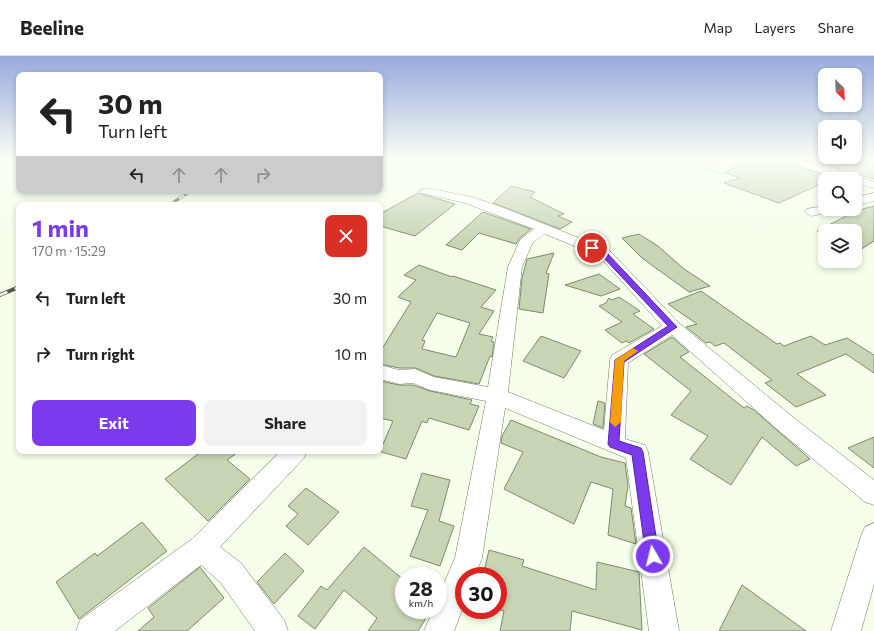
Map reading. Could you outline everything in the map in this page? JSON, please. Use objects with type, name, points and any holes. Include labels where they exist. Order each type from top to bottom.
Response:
[{"type":"street","points":[[426,191],[468,200],[544,228],[604,253],[673,327],[786,424],[874,494]]},
{"type":"street","points":[[862,200],[874,197]]},
{"type":"street","points":[[811,212],[818,211]]},
{"type":"street","points":[[439,631],[468,558],[497,396],[515,267],[527,240],[544,228]]},
{"type":"street","points":[[614,444],[620,360],[673,327]]},
{"type":"street","points":[[383,373],[399,377],[415,376],[430,383],[497,396],[637,452],[664,631]]},
{"type":"street","points":[[91,631],[201,548],[293,454]]},
{"type":"street","points":[[846,631],[874,536]]},
{"type":"street","points":[[201,548],[231,573],[273,631]]},
{"type":"building","points":[[509,188],[518,188],[535,192],[530,197],[564,214],[558,216],[572,222],[560,229],[493,203]]},
{"type":"building","points":[[737,188],[812,188],[779,203]]},
{"type":"building","points":[[418,193],[455,204],[415,236],[383,227],[383,212]]},
{"type":"building","points":[[874,206],[874,241],[862,249],[862,224],[831,224],[846,216],[862,216],[862,209]]},
{"type":"building","points":[[483,212],[531,229],[519,239],[516,244],[479,233],[462,250],[446,245]]},
{"type":"building","points":[[639,234],[658,246],[684,269],[710,286],[689,292],[642,258],[622,238]]},
{"type":"building","points":[[554,253],[546,273],[549,274],[543,313],[519,309],[522,278],[527,259]]},
{"type":"building","points":[[419,265],[452,277],[453,276],[496,290],[481,307],[494,311],[479,334],[493,337],[491,341],[494,342],[492,357],[490,356],[479,384],[434,376],[416,368],[399,368],[383,365],[383,347],[411,302],[398,297],[416,280],[404,275]],"holes":[[[437,313],[470,323],[456,357],[422,349],[425,341],[422,340]]]},
{"type":"building","points":[[599,274],[620,289],[601,296],[565,285]]},
{"type":"building","points":[[701,291],[777,344],[780,343],[784,346],[811,336],[825,345],[847,338],[874,355],[874,373],[846,354],[797,374],[826,395],[796,407],[765,383],[772,380],[724,343],[715,346],[710,342],[706,343],[686,327],[697,324],[668,304]]},
{"type":"building","points":[[619,297],[640,311],[633,314],[654,329],[629,343],[626,341],[622,343],[605,330],[622,322],[599,306],[606,303],[609,298],[612,300]]},
{"type":"building","points":[[541,336],[581,351],[564,378],[523,361]]},
{"type":"building","points":[[672,337],[689,352],[680,357],[744,408],[747,406],[754,410],[810,459],[796,466],[762,437],[731,485],[690,459],[708,436],[671,415],[691,391],[644,354]]},
{"type":"building","points":[[383,382],[399,385],[413,385],[430,391],[472,400],[470,404],[479,406],[469,430],[429,418],[427,423],[422,421],[406,459],[383,452],[383,444],[393,421],[383,419]]},
{"type":"building","points":[[598,401],[605,403],[603,428],[593,424]]},
{"type":"building","points":[[511,420],[601,457],[625,463],[628,486],[625,506],[631,508],[636,544],[608,535],[613,489],[591,482],[574,524],[504,489],[523,452],[501,443],[502,436]]},
{"type":"building","points":[[874,437],[874,468],[848,448]]},
{"type":"building","points":[[198,454],[236,454],[227,460],[250,479],[208,521],[165,479]]},
{"type":"building","points":[[422,473],[450,480],[439,521],[454,526],[440,566],[410,556],[428,510],[411,506]]},
{"type":"building","points":[[306,488],[339,512],[308,545],[286,526],[298,514],[288,506]]},
{"type":"building","points":[[142,522],[167,551],[79,619],[56,582],[95,553],[97,556]]},
{"type":"building","points":[[364,547],[395,573],[395,619],[425,619],[418,631],[368,631],[377,618],[344,590],[315,629],[298,616],[321,586],[327,590]]},
{"type":"building","points":[[489,550],[524,560],[522,566],[596,590],[597,562],[639,572],[642,630],[572,611],[570,631],[500,631],[502,619],[507,619],[507,567],[485,567]]},
{"type":"building","points":[[285,553],[304,571],[274,604],[257,582]]},
{"type":"building","points":[[200,567],[224,598],[187,631],[138,631],[154,617],[148,608]]},
{"type":"building","points":[[742,585],[806,631],[719,631]]},
{"type":"railway","points":[[174,202],[186,194]]},
{"type":"railway","points":[[0,295],[16,288]]},
{"type":"slow traffic","points":[[615,422],[620,360],[633,351]]},
{"type":"route","points":[[592,248],[604,253],[673,327],[620,360],[614,444],[637,452],[653,556]]}]
